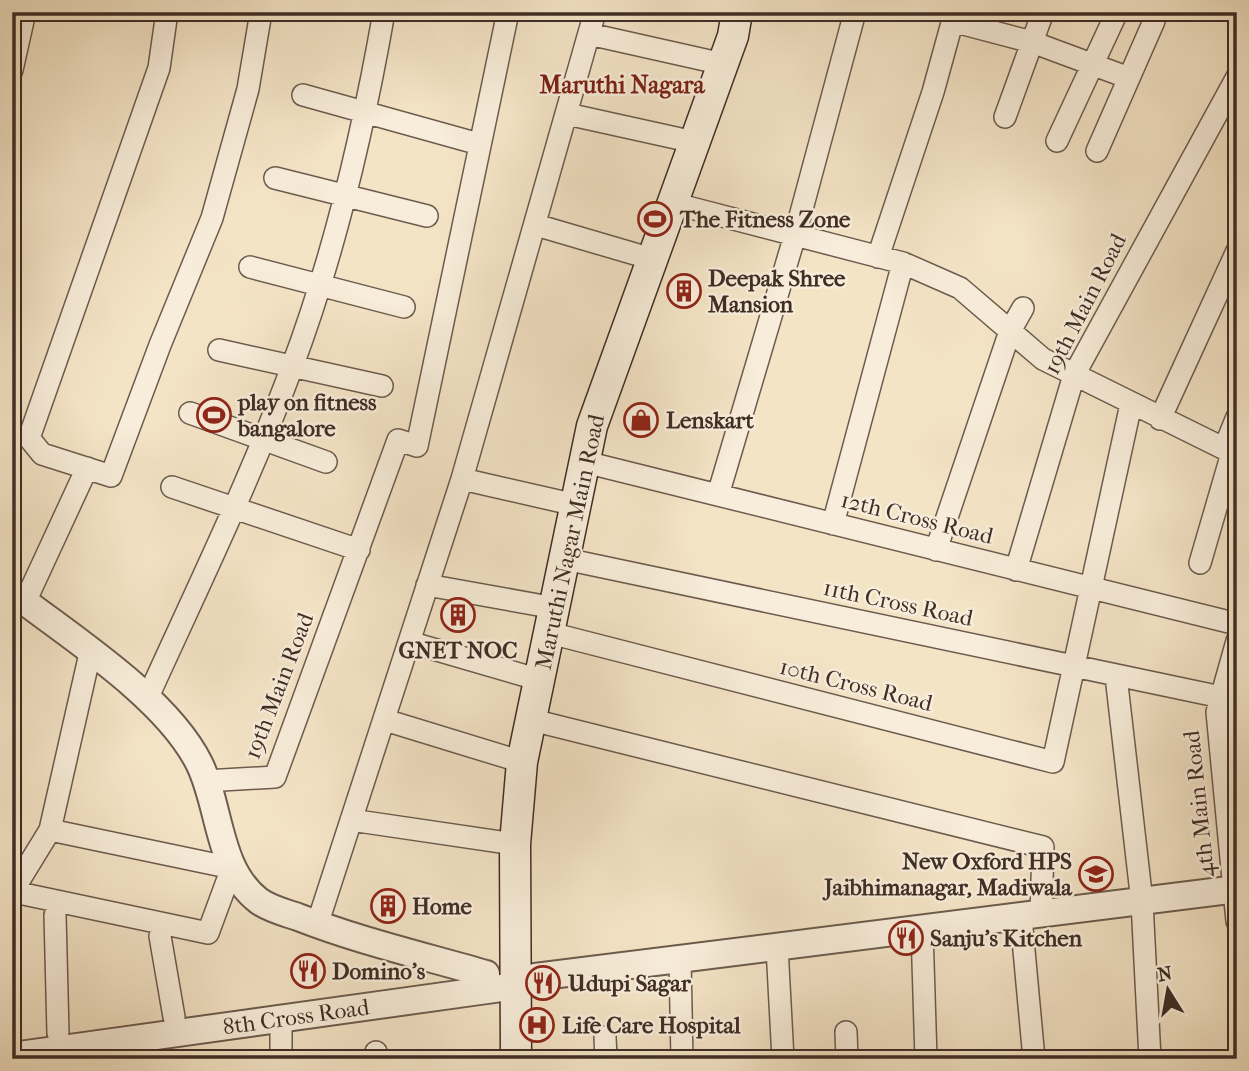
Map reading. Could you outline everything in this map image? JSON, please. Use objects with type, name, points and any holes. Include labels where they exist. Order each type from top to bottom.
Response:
[{"type":"main road","name":"Maruthi Nagar Main Road","points":[[516,1059],[523,977],[515,844],[522,762],[592,426],[723,64],[737,12]]},
{"type":"street","points":[[12,70],[25,12]]},
{"type":"street","points":[[167,12],[159,68],[29,438],[42,454],[111,476],[160,345],[212,218],[248,89],[261,12]]},
{"type":"street","points":[[148,699],[263,442],[292,367],[344,197],[366,112],[384,12]]},
{"type":"street","points":[[172,487],[359,550],[398,440],[417,446],[508,12]]},
{"type":"street","points":[[317,925],[462,479],[595,12]]},
{"type":"street","points":[[718,495],[795,235],[855,12]]},
{"type":"street","points":[[1005,117],[1044,12]]},
{"type":"street","points":[[1057,141],[1117,12]]},
{"type":"street","points":[[878,257],[933,92],[953,17],[1032,42],[1129,78]]},
{"type":"street","points":[[1097,151],[1154,21]]},
{"type":"street","points":[[589,34],[723,64]]},
{"type":"street","name":"19th Main Road","points":[[1016,570],[1074,375],[1237,77]]},
{"type":"street","points":[[303,95],[479,144]]},
{"type":"street","points":[[567,114],[694,142]]},
{"type":"street","points":[[275,178],[427,216]]},
{"type":"street","points":[[672,203],[902,263],[960,288],[1043,359],[1231,452]]},
{"type":"street","points":[[536,225],[652,259]]},
{"type":"street","points":[[1160,419],[1237,251]]},
{"type":"street","points":[[833,524],[902,263]]},
{"type":"street","points":[[250,267],[404,307]]},
{"type":"street","points":[[936,550],[1010,331],[1023,308]]},
{"type":"street","points":[[219,350],[382,386]]},
{"type":"street","points":[[1074,666],[1131,404]]},
{"type":"street","points":[[190,413],[263,442],[326,462]]},
{"type":"street","points":[[1200,564],[1231,452],[1237,417]]},
{"type":"street","name":"12th Cross Road","points":[[585,462],[1237,624]]},
{"type":"street","points":[[87,468],[19,597],[91,649],[148,699],[199,762],[232,868],[244,887],[261,903],[317,925],[486,974]]},
{"type":"street","points":[[462,479],[576,505]]},
{"type":"street","name":"19th Main Road","points":[[205,781],[275,777],[359,550]]},
{"type":"street","name":"11th Cross Road","points":[[565,559],[1221,697]]},
{"type":"street","points":[[427,585],[552,621]]},
{"type":"street","name":"10th Cross Road","points":[[552,621],[1053,762],[1074,666]]},
{"type":"street","name":"4th Main Road","points":[[1237,641],[1217,712],[1236,889],[1237,922]]},
{"type":"street","points":[[409,642],[540,680]]},
{"type":"street","points":[[91,649],[50,830],[13,892],[208,933],[232,868]]},
{"type":"street","points":[[1116,676],[1142,902],[1150,1059]]},
{"type":"street","points":[[385,720],[522,762]]},
{"type":"street","points":[[532,720],[1043,847],[1031,917],[1034,1059]]},
{"type":"street","points":[[351,820],[515,844]]},
{"type":"street","points":[[50,830],[232,868]]},
{"type":"street","name":"8th Cross Road","points":[[12,1056],[281,1019],[523,977],[1031,917],[1236,889]]},
{"type":"street","points":[[55,915],[58,1033]]},
{"type":"street","points":[[922,930],[926,1059]]},
{"type":"street","points":[[160,936],[174,1017]]},
{"type":"street","points":[[776,947],[783,1059]]},
{"type":"street","points":[[680,960],[682,1059]]},
{"type":"street","name":"8th Cross Road","points":[[12,1039],[486,974],[523,977]]},
{"type":"street","points":[[281,1019],[281,1059]]},
{"type":"street","points":[[846,1032],[847,1059]]},
{"type":"street","points":[[606,1037],[606,1059]]},
{"type":"place","name":"The Fitness Zone","points":[[655,219]]},
{"type":"place","name":"Deepak Shree Mansion","points":[[684,291]]},
{"type":"place","name":"play on fitness bangalore","points":[[214,415]]},
{"type":"place","name":"Lenskart","points":[[641,420]]},
{"type":"place","name":"GNET NOC","points":[[458,615]]},
{"type":"place","name":"New Oxford HPS Jaibhimanagar, Madiwala","points":[[1096,874]]},
{"type":"place","name":"Home","points":[[388,906]]},
{"type":"place","name":"Sanju's Kitchen","points":[[906,938]]},
{"type":"place","name":"Domino's","points":[[308,971]]},
{"type":"place","name":"Udupi Sagar","points":[[543,983]]},
{"type":"place","name":"Life Care Hospital","points":[[537,1025]]},
{"type":"district","name":"Maruthi Nagara","points":[[622,85]]}]
